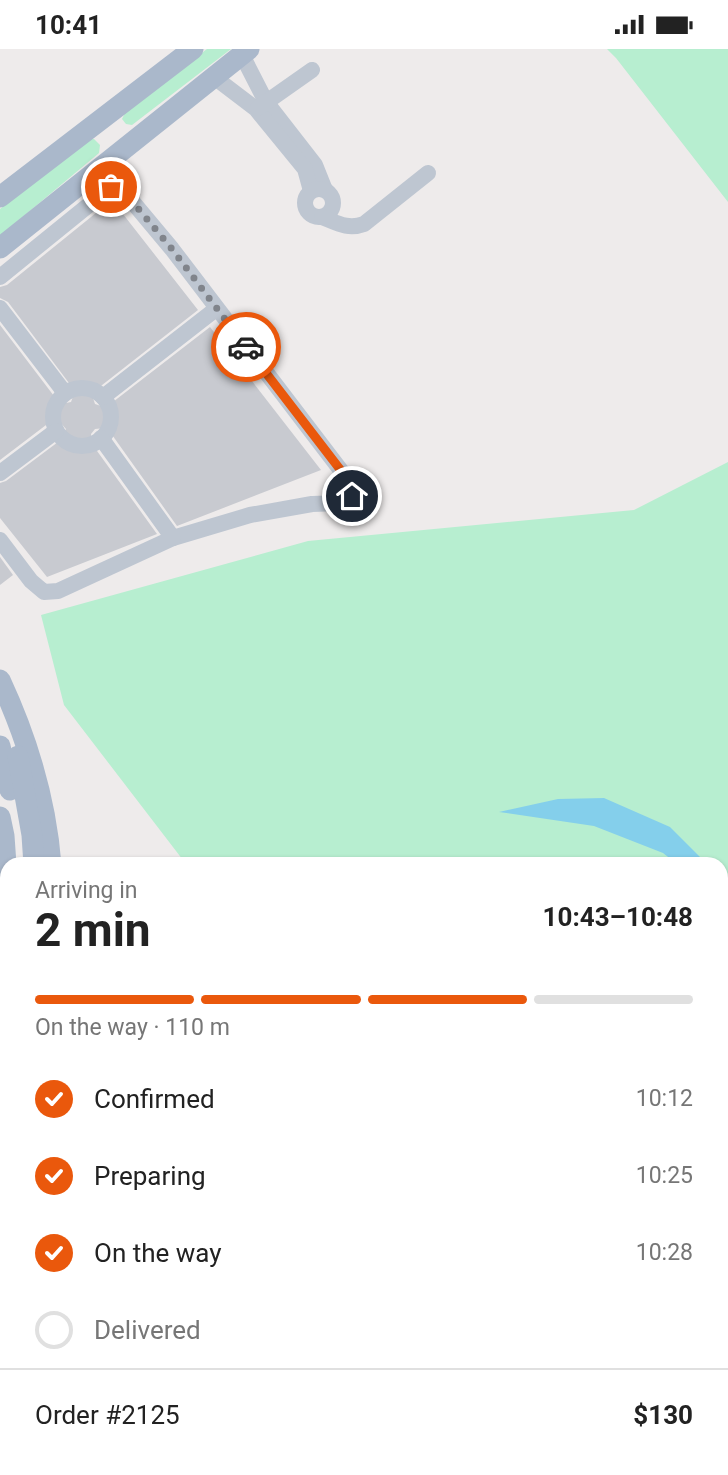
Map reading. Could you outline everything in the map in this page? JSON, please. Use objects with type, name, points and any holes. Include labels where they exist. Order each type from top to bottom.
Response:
[{"type":"main road","points":[[0,197],[193,49]]},
{"type":"main road","points":[[0,248],[246,52]]},
{"type":"main road","points":[[102,117],[125,148]]},
{"type":"main road","points":[[0,680],[18,719],[38,782],[50,857]]},
{"type":"main road","points":[[0,708],[16,750],[29,815],[33,857]]},
{"type":"main road","points":[[0,746],[21,835],[22,857]]},
{"type":"main road","points":[[2,826],[5,857]]},
{"type":"street","points":[[246,52],[261,106],[318,191],[305,199],[306,208],[312,216],[322,217],[345,227],[356,227],[364,224],[428,173]]},
{"type":"street","points":[[261,106],[312,70]]},
{"type":"street","points":[[214,77],[261,106]]},
{"type":"street","points":[[0,277],[111,187],[121,188],[172,249],[349,481],[352,496],[341,503],[312,504],[250,515],[173,538],[58,591],[44,592],[31,581],[0,540]]},
{"type":"street","points":[[0,308],[65,393]]},
{"type":"street","points":[[103,397],[216,309]]},
{"type":"street","points":[[78,388],[92,390],[103,397],[108,404],[111,418],[101,438],[90,445],[77,445],[65,440],[56,431],[53,423],[54,406],[65,393],[78,388]]},
{"type":"street","points":[[0,474],[56,431]]},
{"type":"street","points":[[101,438],[173,538]]},
{"type":"green space","points":[[207,49],[231,49],[132,125],[126,124],[122,119],[126,111]]},
{"type":"green space","points":[[607,49],[728,49],[728,202],[616,58]]},
{"type":"green space","points":[[88,139],[94,139],[100,145],[99,153],[0,236],[0,209]]},
{"type":"green space","points":[[728,462],[728,857],[181,857],[64,705],[41,615],[308,541],[634,510]]},
{"type":"water","points":[[604,798],[670,827],[700,857],[668,857],[594,826],[499,812],[558,799]]},
{"type":"building","points":[[112,200],[198,310],[97,389],[93,398],[95,404],[104,407],[109,405],[210,327],[321,470],[177,526],[110,432],[105,428],[95,429],[91,434],[92,444],[157,534],[47,577],[0,518],[0,483],[62,439],[66,429],[59,421],[50,422],[0,460],[0,325],[57,400],[71,402],[75,391],[8,302],[0,298],[0,287],[7,285]]},
{"type":"building","points":[[0,557],[13,575],[0,585]]},
{"type":"way so far","points":[[111,187],[121,188],[172,249],[246,347]]},
{"type":"route","points":[[246,347],[349,481],[352,496]]}]
